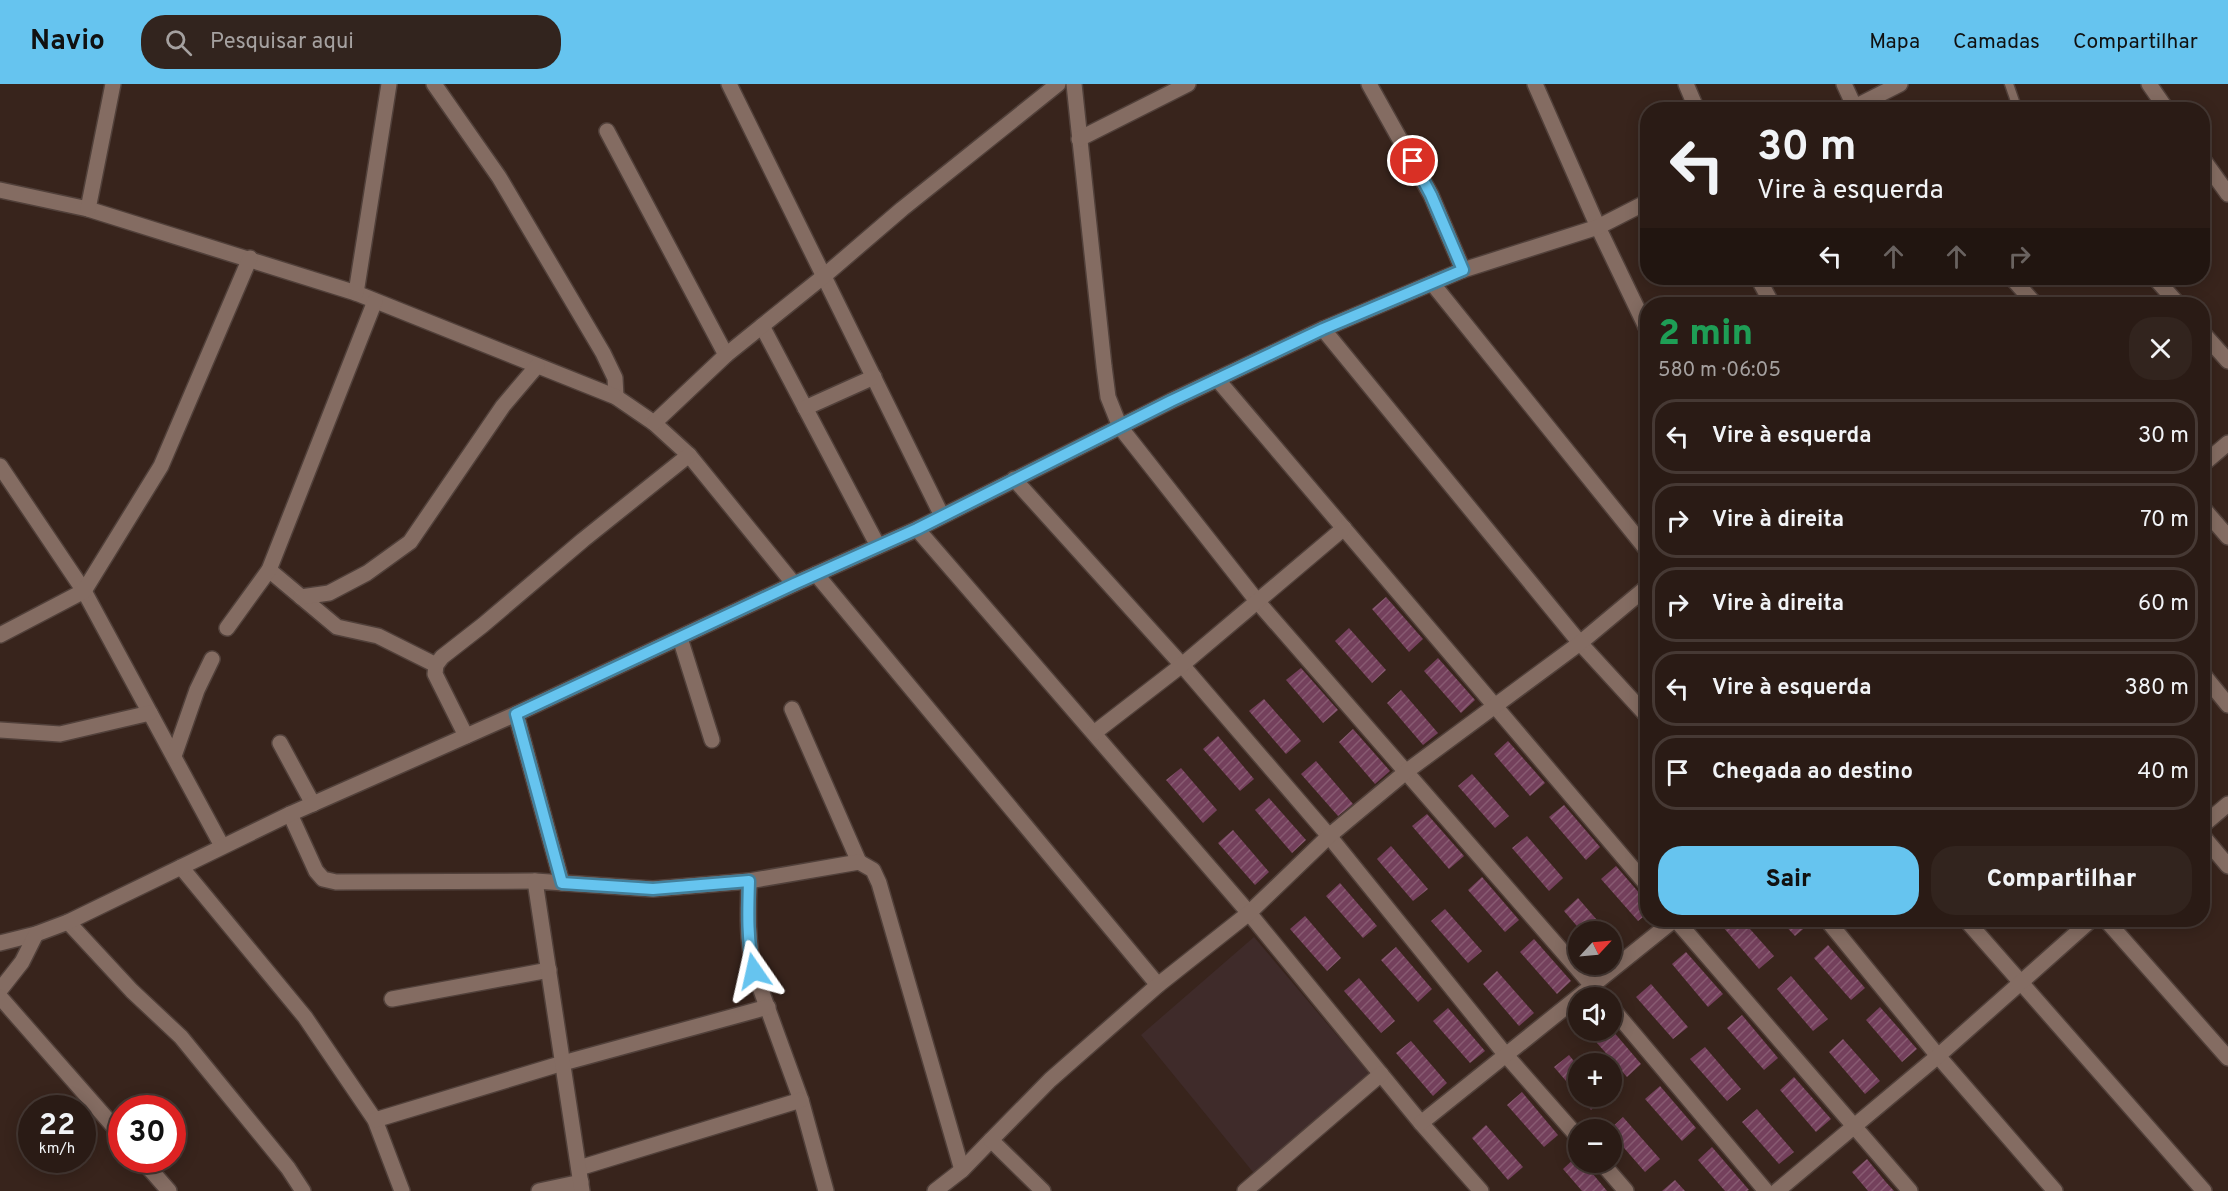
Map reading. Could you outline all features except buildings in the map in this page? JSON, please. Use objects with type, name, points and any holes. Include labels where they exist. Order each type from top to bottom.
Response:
[{"type":"street","points":[[88,209],[113,84]]},
{"type":"street","points":[[356,293],[389,84]]},
{"type":"street","points":[[434,84],[499,177],[603,353],[615,378],[616,397]]},
{"type":"street","points":[[729,84],[942,516]]},
{"type":"street","points":[[654,423],[726,354],[1058,84]]},
{"type":"street","points":[[1074,84],[1108,396],[1120,427],[1257,601],[1594,987]]},
{"type":"street","points":[[1079,139],[1188,84]]},
{"type":"street","points":[[1369,84],[1431,195],[1463,270]]},
{"type":"street","points":[[1535,84],[1598,227],[1640,314]]},
{"type":"street","points":[[1686,84],[1694,102]]},
{"type":"street","points":[[1844,84],[1850,102]]},
{"type":"street","points":[[1866,102],[1900,84]]},
{"type":"street","points":[[2149,84],[2161,102]]},
{"type":"street","points":[[607,131],[726,354]]},
{"type":"street","points":[[2210,169],[2228,194]]},
{"type":"street","points":[[0,190],[88,209],[356,293],[616,397],[654,423],[689,455],[794,584]]},
{"type":"street","points":[[0,943],[36,934],[68,922],[290,814],[516,714],[917,529],[1014,479],[1323,329],[1463,270],[1598,227],[1640,206]]},
{"type":"street","points":[[0,635],[84,591],[161,466],[250,258]]},
{"type":"street","points":[[1431,283],[1640,541]]},
{"type":"street","points":[[2018,285],[2029,297]]},
{"type":"street","points":[[2161,285],[2172,297]]},
{"type":"street","points":[[227,628],[268,570],[375,301]]},
{"type":"street","points":[[762,326],[878,546]]},
{"type":"street","points":[[1323,329],[1580,643],[1640,708]]},
{"type":"street","points":[[2210,341],[2228,362]]},
{"type":"street","points":[[301,597],[329,593],[367,573],[410,542],[503,406],[537,366]]},
{"type":"street","points":[[805,408],[874,377]]},
{"type":"street","points":[[1217,380],[1640,877]]},
{"type":"street","points":[[2210,458],[2228,443]]},
{"type":"street","points":[[466,736],[435,674],[436,665],[442,657],[689,455]]},
{"type":"street","points":[[0,466],[84,591],[222,846]]},
{"type":"street","points":[[1014,479],[1182,665],[1329,836],[1505,1054],[1568,1126]]},
{"type":"street","points":[[2210,516],[2228,537]]},
{"type":"street","points":[[1094,733],[1182,665],[1344,528]]},
{"type":"street","points":[[917,529],[1249,913],[1420,1123],[1481,1191]]},
{"type":"street","points":[[268,570],[337,627],[378,636],[436,665]]},
{"type":"street","points":[[816,574],[1158,986]]},
{"type":"street","points":[[936,1191],[962,1170],[1050,1080],[1158,986],[1249,913],[1329,836],[1407,771],[1580,643],[1640,593]]},
{"type":"street","points":[[680,638],[712,740]]},
{"type":"street","points":[[174,756],[197,690],[212,659]]},
{"type":"street","points":[[2210,683],[2228,705]]},
{"type":"street","points":[[792,709],[859,862],[873,870],[879,883],[962,1170]]},
{"type":"street","points":[[0,730],[60,734],[150,713]]},
{"type":"street","points":[[516,714],[562,883]]},
{"type":"street","points":[[280,743],[314,804]]},
{"type":"street","points":[[2210,819],[2228,804]]},
{"type":"street","points":[[290,814],[316,871],[323,879],[336,882],[535,881],[653,889],[749,881],[859,862]]},
{"type":"street","points":[[2210,845],[2228,866]]},
{"type":"street","points":[[181,867],[305,1017],[375,1120],[402,1191]]},
{"type":"street","points":[[535,881],[581,1180]]},
{"type":"street","points":[[749,881],[749,950],[801,1100],[826,1191]]},
{"type":"street","points":[[68,922],[132,990],[181,1037],[288,1168],[303,1191]]},
{"type":"street","points":[[1420,1123],[1666,927]]},
{"type":"street","points":[[1681,927],[1910,1191]]},
{"type":"street","points":[[1833,927],[1938,1056],[2055,1191]]},
{"type":"street","points":[[1972,927],[2204,1191]]},
{"type":"street","points":[[1777,1191],[1938,1056],[2083,927]]},
{"type":"street","points":[[2112,927],[2228,1058]]},
{"type":"street","points":[[0,990],[22,962],[36,934]]},
{"type":"street","points":[[392,999],[549,970]]},
{"type":"street","points":[[0,997],[108,1120]]},
{"type":"street","points":[[375,1120],[563,1063],[768,1007]]},
{"type":"street","points":[[1622,1020],[1766,1191]]},
{"type":"street","points":[[1245,1191],[1381,1074]]},
{"type":"street","points":[[539,1191],[581,1180],[801,1100]]},
{"type":"street","points":[[991,1140],[1043,1191]]},
{"type":"street","points":[[154,1173],[170,1191]]},
{"type":"street","points":[[1610,1173],[1626,1191]]},
{"type":"lane","points":[[2009,84],[2015,102]]},
{"type":"shaded area","points":[[1254,937],[1372,1077],[1257,1177],[1141,1035]]},
{"type":"route","points":[[754,971],[749,950],[749,881],[653,889],[562,883],[516,714],[917,529],[1171,401],[1323,329],[1463,270],[1431,195],[1413,161]]}]
